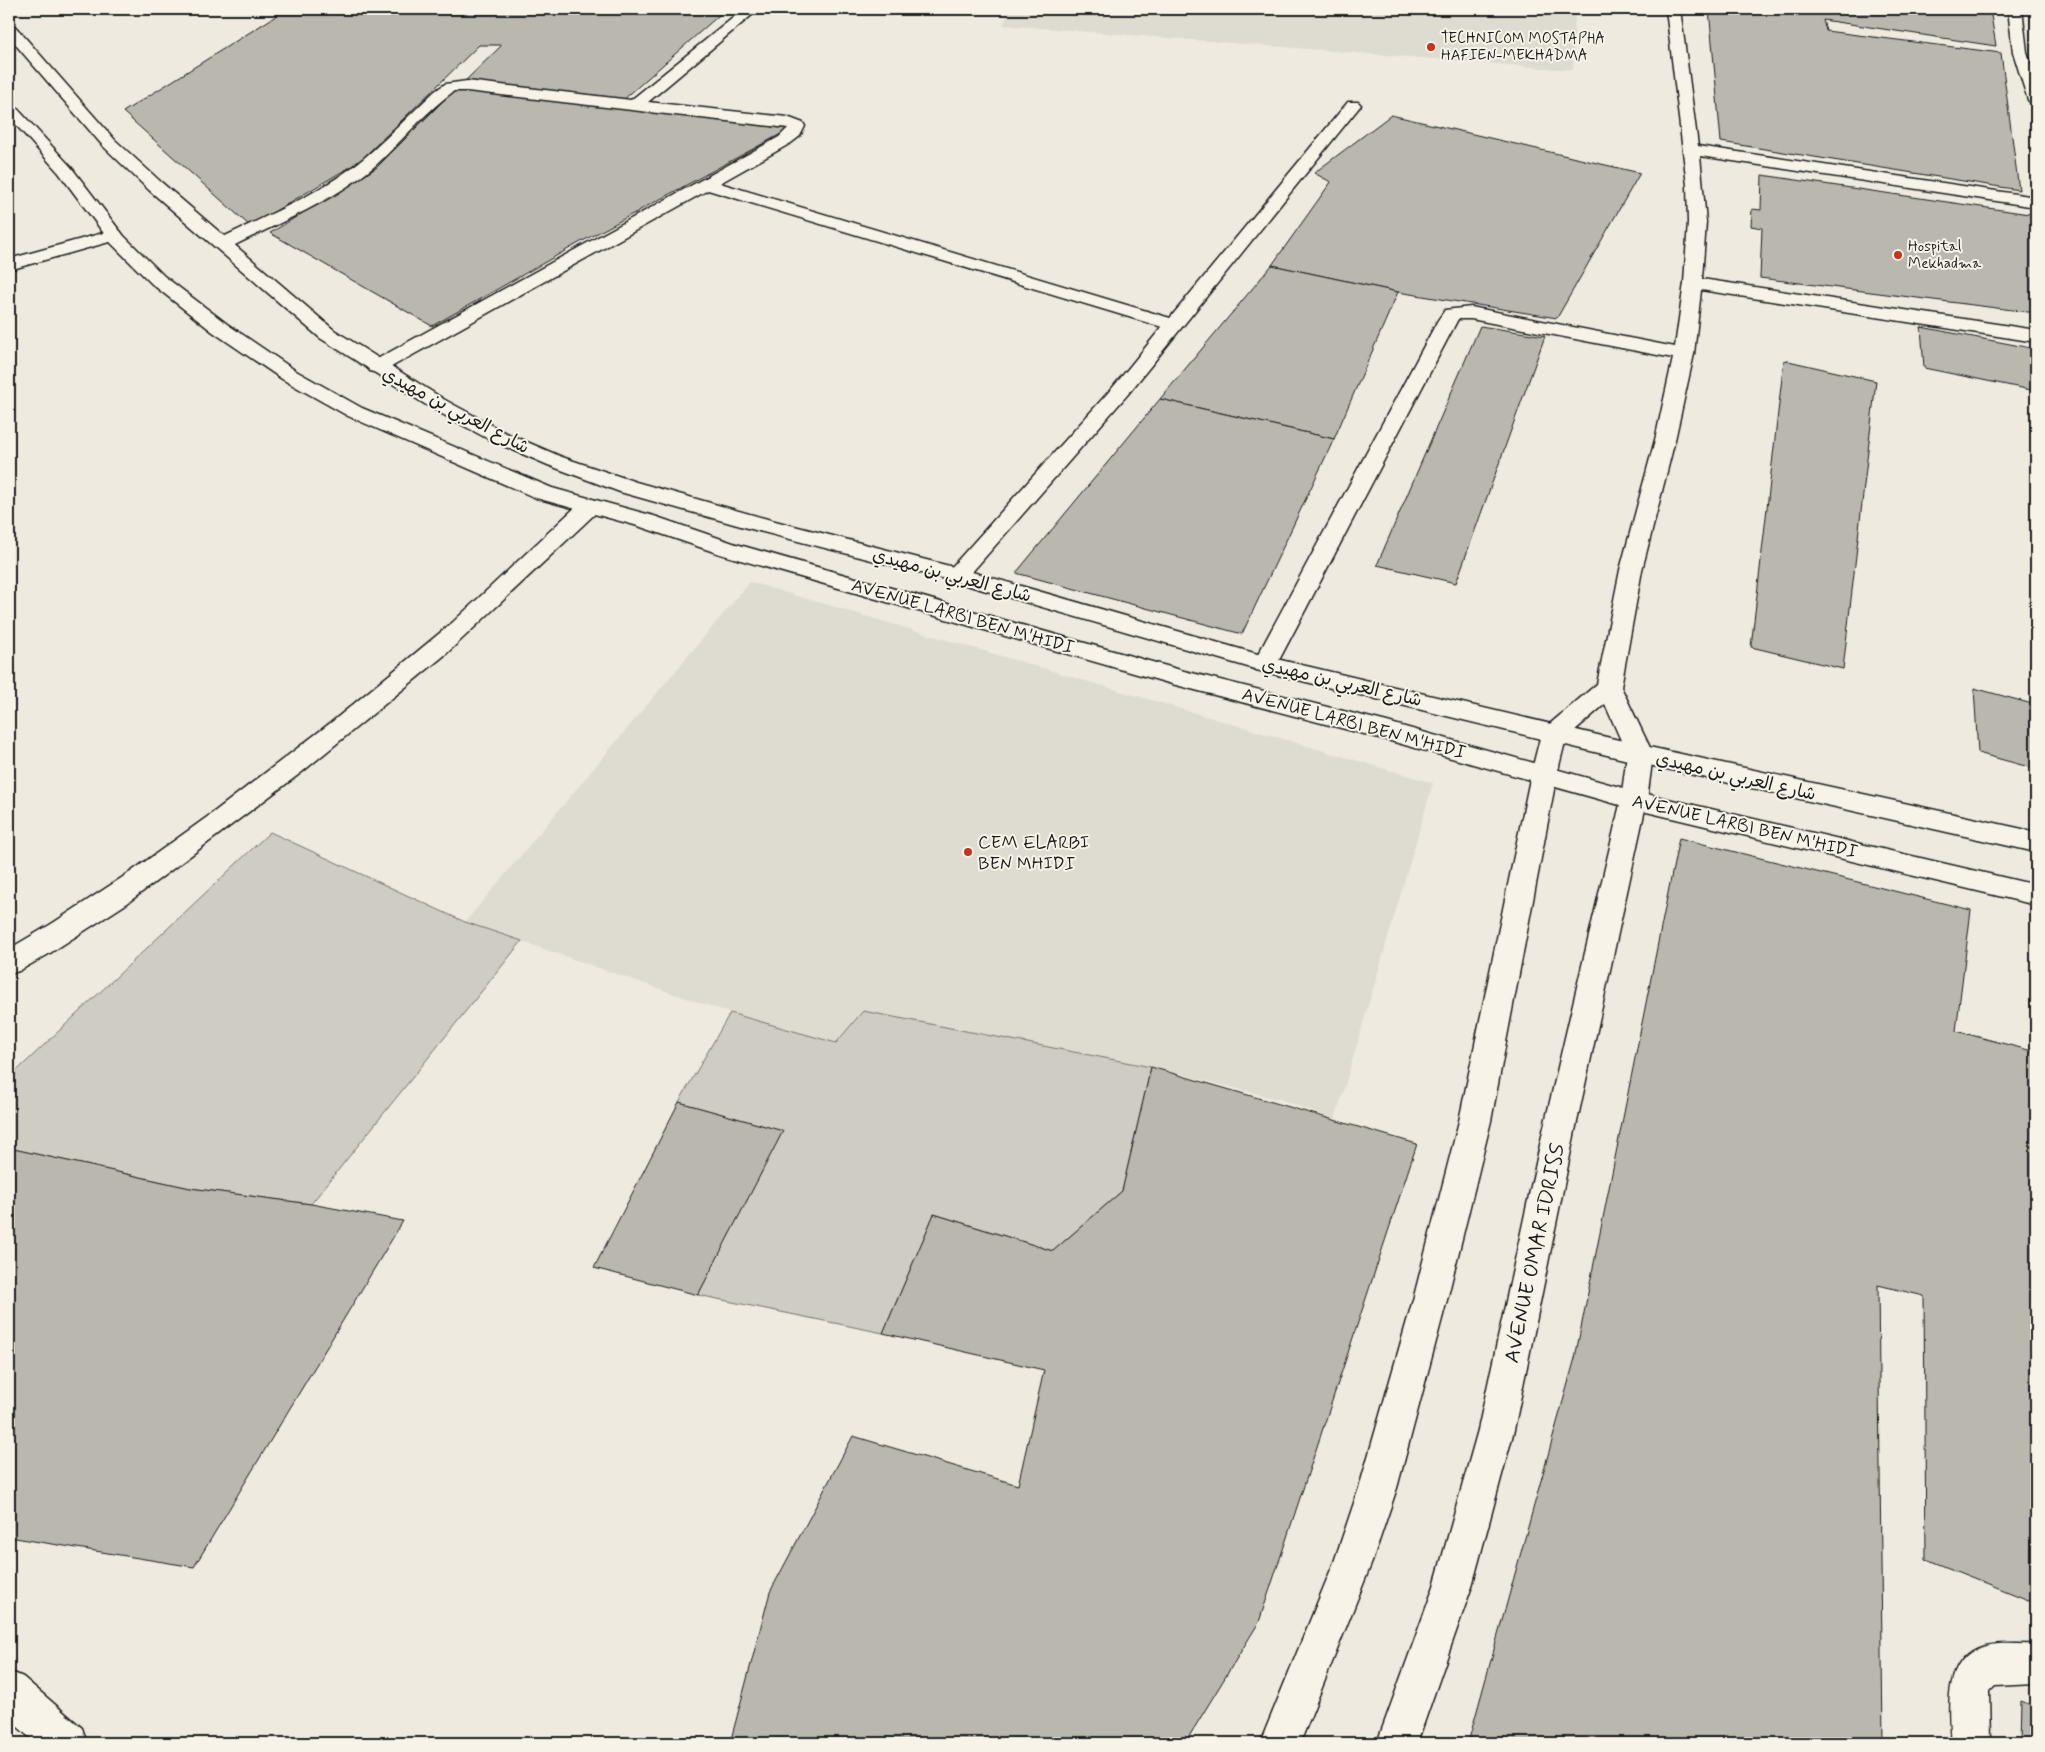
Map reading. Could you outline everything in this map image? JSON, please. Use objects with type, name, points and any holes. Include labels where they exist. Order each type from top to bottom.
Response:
[{"type":"street","points":[[634,105],[752,9]]},
{"type":"street","points":[[1640,754],[1610,687],[1631,570],[1665,440],[1684,354],[1693,283],[1697,222],[1673,9]]},
{"type":"street","points":[[2015,9],[2020,52],[2036,100]]},
{"type":"street","name":"شارع العربي بن مهيدي","points":[[9,28],[109,143],[155,186],[327,334],[377,367],[499,437],[582,471],[628,487],[736,518],[956,575],[1265,664],[1640,754],[2036,842]]},
{"type":"street","points":[[223,244],[292,210],[340,183],[368,162],[446,88],[467,86],[787,122],[797,126],[794,133],[785,140],[377,367]]},
{"type":"street","points":[[956,575],[1120,390],[1353,105]]},
{"type":"street","name":"AVENUE LARBI BEN M'HIDI","points":[[9,108],[65,170],[114,235],[158,280],[220,328],[289,376],[355,412],[544,493],[646,521],[728,549],[1181,678],[1378,728],[1634,800],[2036,894]]},
{"type":"street","points":[[1690,150],[2036,202]]},
{"type":"street","points":[[706,184],[1174,325]]},
{"type":"street","points":[[9,265],[114,235]]},
{"type":"street","points":[[1693,283],[2036,336]]},
{"type":"street","points":[[1265,664],[1447,320],[1452,314],[1471,313],[1684,354]]},
{"type":"street","points":[[9,964],[47,942],[153,871],[290,768],[416,667],[521,572],[590,506]]},
{"type":"street","points":[[1280,1743],[1317,1656],[1353,1562],[1378,1488],[1400,1402],[1430,1300],[1475,1121],[1544,774],[1554,734],[1610,687]]},
{"type":"street","name":"AVENUE OMAR IDRISS","points":[[1397,1743],[1453,1586],[1496,1430],[1557,1140],[1634,800],[1640,754]]},
{"type":"street","points":[[1971,1743],[1970,1683],[1986,1666],[2036,1664]]},
{"type":"street","points":[[9,1691],[67,1743]]},
{"type":"shaded area","name":"TECHNICOM MOSTAPHA HAFIEN-MEKHADMA","points":[[982,9],[1575,9],[1573,70],[1003,25],[1009,12]]},
{"type":"shaded area","name":"CEM ELARBI BEN MHIDI","points":[[750,582],[1433,783],[1335,1120],[1282,1100],[1151,1067],[863,1011],[836,1043],[730,1013],[465,922]]},
{"type":"shaded area","points":[[270,832],[465,922],[522,941],[311,1204],[190,1188],[9,1148],[9,1078]]},
{"type":"shaded area","points":[[863,1011],[1151,1067],[1122,1191],[1053,1251],[934,1214],[883,1333],[698,1295],[782,1131],[679,1102],[730,1013],[836,1043]]},
{"type":"building","points":[[287,9],[726,9],[622,101],[463,83],[502,45],[479,45],[360,161],[250,226],[123,112]]},
{"type":"building","points":[[1709,9],[1990,9],[1996,46],[1823,20],[1826,31],[2001,53],[2019,190],[1721,142]]},
{"type":"building","points":[[455,89],[790,129],[579,243],[432,326],[270,233],[376,168]]},
{"type":"building","points":[[1391,115],[1640,173],[1557,318],[1398,292],[1272,265],[1331,182],[1314,173]]},
{"type":"building","name":"Hospital Mekhadma","points":[[1762,175],[2036,215],[2036,313],[1760,278],[1762,228],[1751,226],[1752,209],[1761,210]]},
{"type":"building","points":[[1272,265],[1398,292],[1334,439],[1160,399]]},
{"type":"building","points":[[1480,326],[1545,336],[1456,583],[1377,565]]},
{"type":"building","points":[[1921,327],[2036,349],[2036,391],[1924,368]]},
{"type":"building","points":[[1784,360],[1876,381],[1843,669],[1751,647]]},
{"type":"building","points":[[1160,399],[1334,439],[1242,634],[1016,573]]},
{"type":"building","points":[[1974,688],[2036,705],[2036,769],[1978,753]]},
{"type":"building","points":[[1679,838],[1971,910],[1956,1031],[2036,1052],[2036,1603],[1926,1559],[1924,1296],[1878,1285],[1883,1743],[1468,1743],[1575,1358]]},
{"type":"building","points":[[1151,1067],[1417,1144],[1259,1622],[1185,1743],[730,1743],[770,1592],[853,1436],[1018,1485],[1044,1370],[883,1333],[934,1214],[1053,1251],[1122,1191]]},
{"type":"building","points":[[679,1102],[783,1131],[698,1295],[594,1268]]},
{"type":"building","points":[[9,1148],[190,1188],[311,1204],[403,1221],[194,1567],[9,1537]]},
{"type":"building","points":[[2021,1701],[2036,1707],[2036,1743],[2020,1743]]},
{"type":"place","name":"TECHNICOM MOSTAPHA HAFIEN-MEKHADMA","points":[[1431,47]]},
{"type":"place","name":"Hospital Mekhadma","points":[[1898,255]]},
{"type":"place","name":"CEM ELARBI BEN MHIDI","points":[[968,852]]}]
